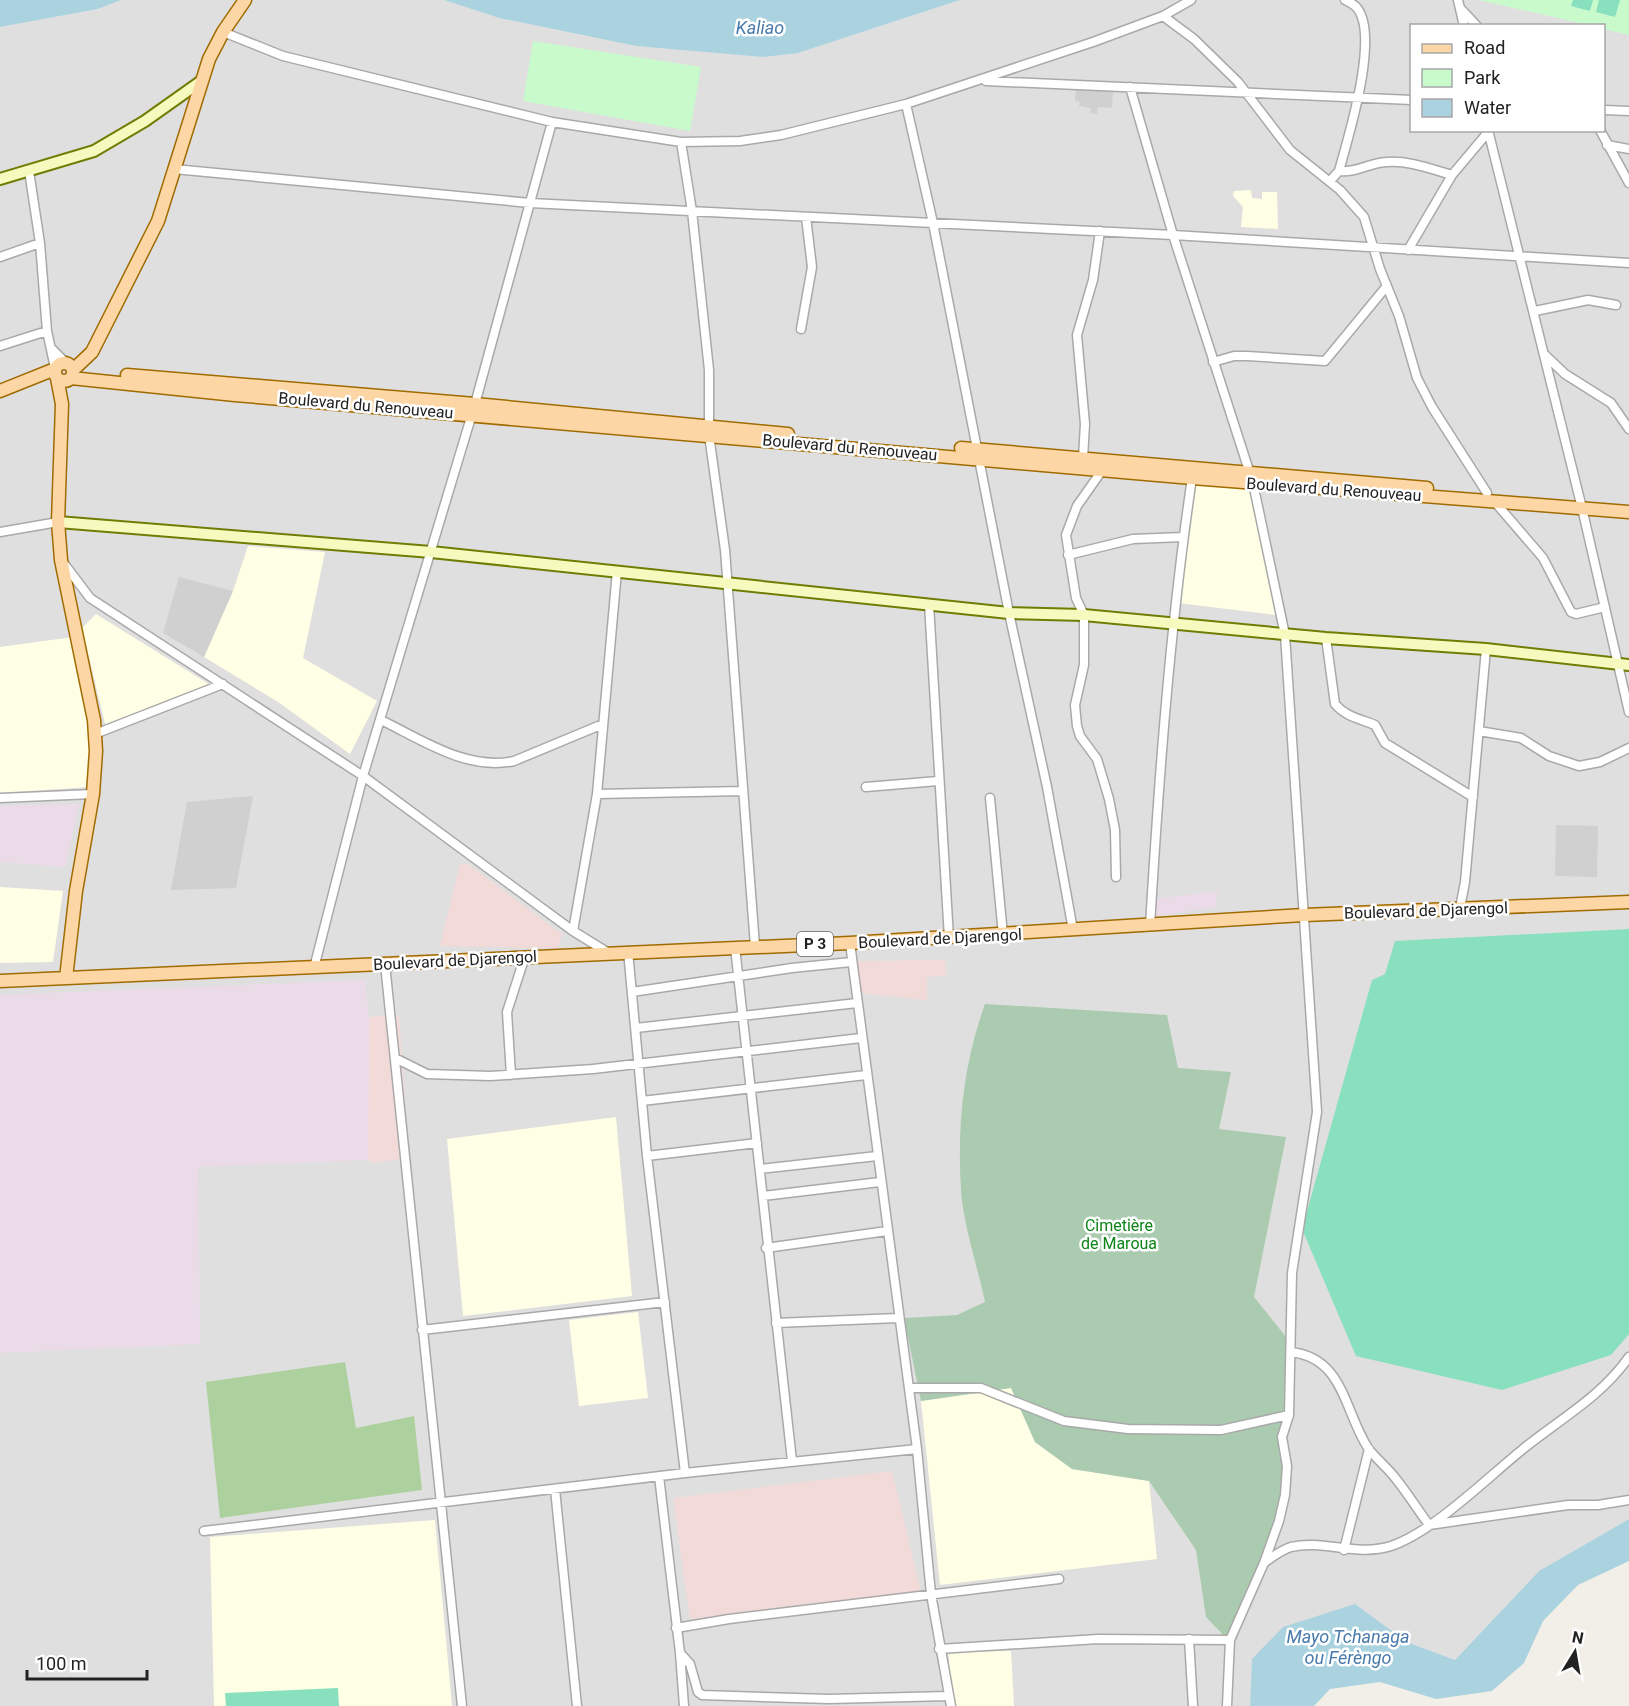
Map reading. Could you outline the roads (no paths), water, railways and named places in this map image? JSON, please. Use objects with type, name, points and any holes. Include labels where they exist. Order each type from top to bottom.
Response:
[{"type":"main road","points":[[0,391],[64,371],[92,352],[158,221],[200,82],[223,32],[245,0]]},
{"type":"main road","points":[[0,178],[94,151],[145,121],[200,82]]},
{"type":"main road","points":[[64,371],[58,522],[61,560],[96,734],[93,794],[75,891],[66,978]]},
{"type":"main road","name":"Boulevard du Renouveau","points":[[64,371],[978,454],[1192,478],[1251,477]]},
{"type":"main road","name":"Boulevard du Renouveau","points":[[978,454],[1083,458],[1251,477],[1581,504],[1629,504]]},
{"type":"main road","name":"Boulevard du Renouveau","points":[[1581,504],[1629,512]]},
{"type":"main road","points":[[58,522],[431,552],[1009,613],[1084,615],[1285,635],[1486,649],[1623,664]]},
{"type":"main road","name":"Boulevard de Djarengol","points":[[0,981],[314,968],[628,951],[849,943],[1304,915],[1629,902]]},
{"type":"street","points":[[223,32],[283,56],[552,123],[681,142],[740,141],[781,135],[906,104],[1163,16],[1191,0]]},
{"type":"street","points":[[1330,182],[1339,171],[1358,99],[1365,44],[1361,15],[1357,8],[1346,0]]},
{"type":"street","points":[[1459,4],[1464,24]]},
{"type":"street","points":[[1459,4],[1475,24]]},
{"type":"street","points":[[1163,16],[1194,39],[1246,92],[1290,150],[1345,194],[1364,217],[1372,248],[1399,316],[1417,378],[1432,407],[1490,497],[1543,558],[1571,612],[1576,614],[1605,607]]},
{"type":"street","points":[[978,81],[1410,100]]},
{"type":"street","points":[[1130,87],[1173,235],[1251,477],[1285,635],[1317,1112],[1292,1274],[1288,1415],[1282,1437],[1287,1466],[1285,1495],[1279,1521],[1230,1640],[1227,1706]]},
{"type":"street","points":[[906,104],[933,223],[1009,613],[1047,787],[1072,930]]},
{"type":"street","points":[[1605,110],[1629,111]]},
{"type":"street","points":[[314,968],[363,776],[473,409],[552,123]]},
{"type":"street","points":[[1408,250],[1452,174],[1488,132]]},
{"type":"street","points":[[1489,132],[1522,258],[1605,607],[1623,664],[1629,712]]},
{"type":"street","points":[[1601,132],[1629,183]]},
{"type":"street","points":[[681,142],[692,211],[709,369],[709,431],[725,550],[756,946]]},
{"type":"street","points":[[1607,146],[1629,149]]},
{"type":"street","points":[[1339,171],[1351,172],[1377,163],[1393,162],[1452,174]]},
{"type":"street","points":[[174,169],[530,203],[1100,231],[1629,263]]},
{"type":"street","points":[[29,171],[40,243],[47,331],[51,348],[64,371]]},
{"type":"street","points":[[801,329],[812,267],[806,217]]},
{"type":"street","points":[[1083,458],[1085,424],[1077,334],[1093,280],[1100,231]]},
{"type":"street","points":[[0,257],[40,243]]},
{"type":"street","points":[[1213,362],[1240,356],[1325,361],[1386,287]]},
{"type":"street","points":[[1534,311],[1588,300],[1616,305]]},
{"type":"street","points":[[0,346],[47,331]]},
{"type":"street","points":[[1545,356],[1566,374],[1611,403],[1629,429]]},
{"type":"street","points":[[1103,469],[1070,521],[1066,535],[1078,604],[1084,615],[1084,665],[1075,705],[1077,726],[1080,736],[1097,759],[1108,798],[1115,830],[1116,877]]},
{"type":"street","points":[[1150,926],[1173,624],[1192,478]]},
{"type":"street","points":[[0,532],[58,522]]},
{"type":"street","points":[[1068,555],[1145,537],[1183,537]]},
{"type":"street","points":[[61,560],[90,598],[363,776],[573,931],[606,952]]},
{"type":"street","points":[[573,931],[597,794],[617,571]]},
{"type":"street","points":[[928,604],[949,938]]},
{"type":"street","points":[[1326,638],[1335,704],[1338,708],[1351,716],[1376,725],[1385,742],[1473,797]]},
{"type":"street","points":[[1460,908],[1473,797],[1486,649]]},
{"type":"street","points":[[96,734],[223,684]]},
{"type":"street","points":[[381,720],[459,757],[501,764],[603,724]]},
{"type":"street","points":[[1479,730],[1521,738],[1550,756],[1579,766],[1600,762],[1629,748]]},
{"type":"street","points":[[866,787],[939,781]]},
{"type":"street","points":[[597,794],[743,791]]},
{"type":"street","points":[[0,798],[93,794]]},
{"type":"street","points":[[990,798],[1003,935]]},
{"type":"street","points":[[849,943],[917,1449],[931,1594],[951,1706]]},
{"type":"street","points":[[735,947],[749,1088],[763,1196],[766,1248],[792,1461]]},
{"type":"street","points":[[628,951],[647,1156],[685,1473]]},
{"type":"street","points":[[511,1075],[507,1012],[525,956]]},
{"type":"street","points":[[632,992],[792,968],[851,962]]},
{"type":"street","points":[[385,964],[462,1706]]},
{"type":"street","points":[[636,1028],[857,1003]]},
{"type":"street","points":[[394,1058],[428,1074],[511,1075],[861,1038]]},
{"type":"street","points":[[642,1101],[867,1075]]},
{"type":"street","points":[[647,1156],[757,1143]]},
{"type":"street","points":[[760,1169],[877,1156]]},
{"type":"street","points":[[763,1196],[880,1182]]},
{"type":"street","points":[[766,1248],[887,1231]]},
{"type":"street","points":[[422,1330],[665,1302]]},
{"type":"street","points":[[776,1323],[898,1318]]},
{"type":"street","points":[[1291,1352],[1306,1354],[1326,1367],[1341,1389],[1369,1449],[1395,1478],[1429,1525]]},
{"type":"street","points":[[1263,1563],[1292,1547],[1308,1545],[1364,1551],[1392,1545],[1429,1525],[1539,1437],[1576,1412],[1609,1383],[1629,1357]]},
{"type":"street","points":[[909,1388],[981,1388],[1064,1421],[1128,1429],[1221,1430],[1288,1415]]},
{"type":"street","points":[[204,1530],[685,1473],[917,1449]]},
{"type":"street","points":[[1344,1550],[1369,1449]]},
{"type":"street","points":[[659,1476],[684,1706]]},
{"type":"street","points":[[555,1489],[577,1706]]},
{"type":"street","points":[[1429,1525],[1568,1504],[1598,1505],[1629,1500]]},
{"type":"street","points":[[676,1628],[1059,1579]]},
{"type":"street","points":[[939,1649],[1098,1639],[1230,1640]]},
{"type":"street","points":[[1188,1639],[1193,1706]]},
{"type":"street","points":[[680,1653],[688,1661],[695,1688],[702,1695],[829,1699],[948,1696]]},
{"type":"water","points":[[0,0],[121,0],[98,9],[0,27]]},
{"type":"water","name":"Kaliao","points":[[444,0],[960,0],[798,53],[763,57],[636,46],[499,18]]},
{"type":"water","name":"Mayo Tchanaga ou Férèngo","points":[[1629,1519],[1629,1561],[1578,1585],[1543,1621],[1524,1663],[1492,1691],[1436,1699],[1380,1682],[1330,1689],[1314,1706],[1250,1706],[1252,1659],[1283,1627],[1355,1604],[1407,1642],[1455,1660],[1539,1571]]},
{"type":"park label","name":"Cimetière de Maroua","points":[[1119,1234]]}]
